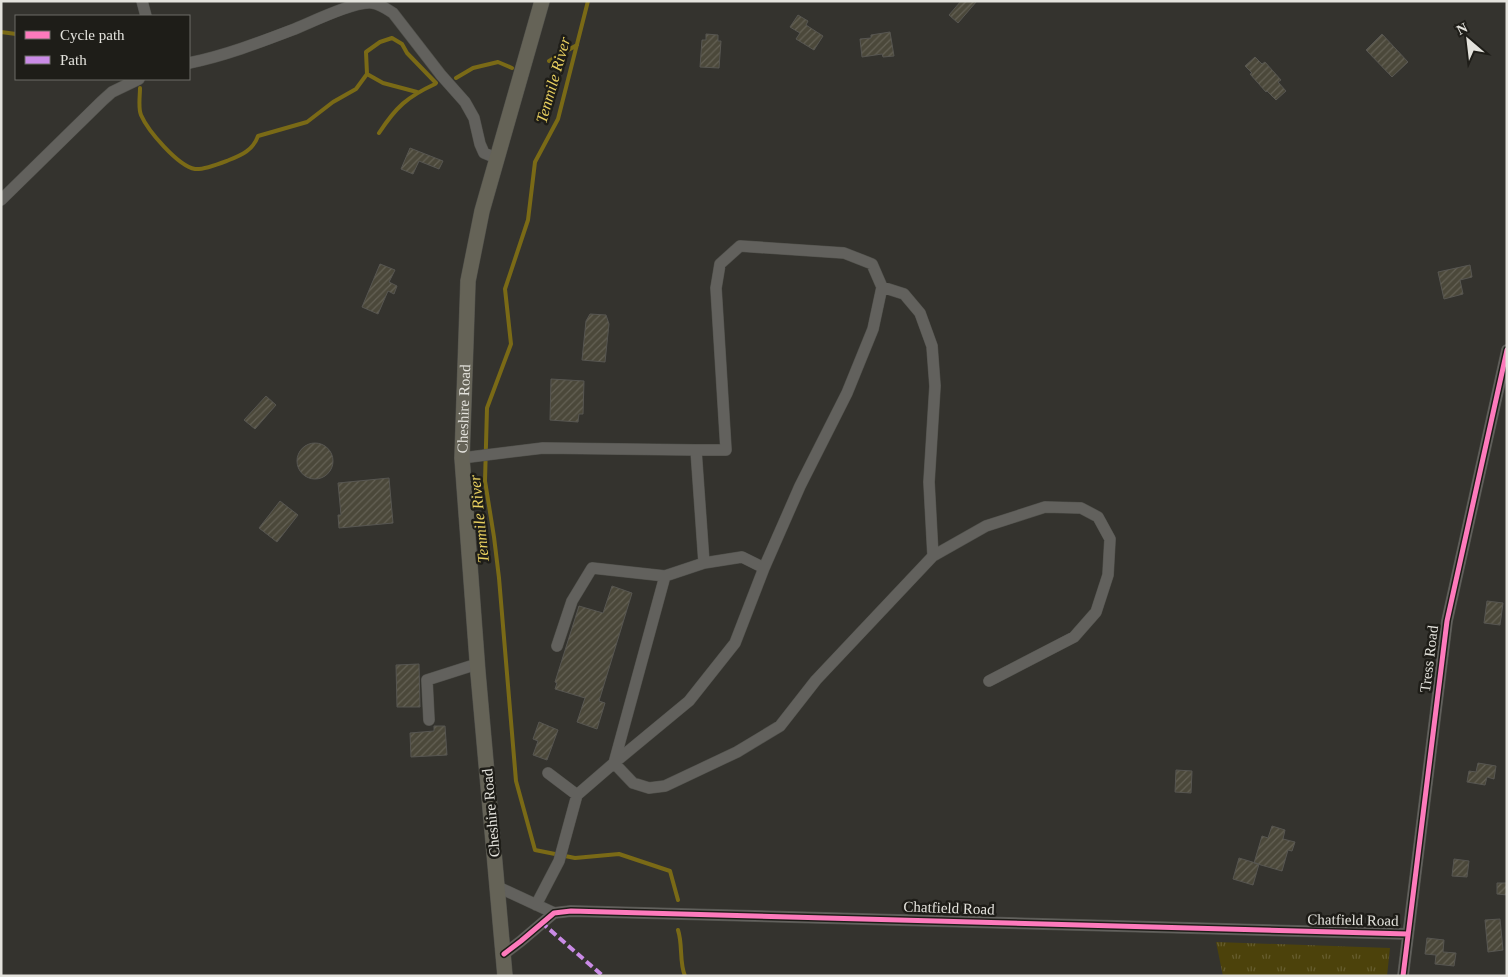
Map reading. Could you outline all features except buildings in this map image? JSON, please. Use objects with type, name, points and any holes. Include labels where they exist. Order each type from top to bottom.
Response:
[{"type":"main road","name":"Cheshire Road","points":[[505,976],[477,664],[462,458],[468,282],[482,211],[542,1]]},
{"type":"street","points":[[142,1],[146,15]]},
{"type":"street","points":[[190,63],[249,47],[336,12],[372,3],[384,7],[393,13],[465,102],[474,118],[484,153],[496,158]]},
{"type":"street","points":[[1,200],[102,100],[112,92],[137,80]]},
{"type":"street","points":[[462,458],[543,448],[726,450],[716,288],[720,264],[740,246],[844,253],[872,264],[882,287],[873,329],[847,393],[800,486],[764,568],[735,643],[690,701],[576,795],[559,861],[536,905]]},
{"type":"street","points":[[882,287],[904,294],[920,313],[932,346],[935,386],[928,482],[933,556]]},
{"type":"street","name":"Tress Road","points":[[1403,976],[1447,621],[1507,350]]},
{"type":"street","points":[[696,450],[704,564]]},
{"type":"street","points":[[614,762],[633,784],[649,788],[665,786],[736,752],[780,726],[816,680],[933,556],[986,526],[1045,507],[1082,508],[1098,517],[1110,539],[1108,575],[1096,612],[1074,637],[989,681]]},
{"type":"street","points":[[557,646],[572,601],[592,568],[665,576],[704,564],[742,558],[764,568]]},
{"type":"street","points":[[614,762],[665,576]]},
{"type":"street","points":[[429,720],[427,680],[477,664]]},
{"type":"street","points":[[548,773],[576,795]]},
{"type":"street","name":"Chatfield Road","points":[[498,887],[554,912],[589,911],[1408,934]]},
{"type":"street","points":[[504,954],[554,912]]},
{"type":"green space","points":[[1216,942],[1390,948],[1387,976],[1223,976]]},
{"type":"waterway","name":"Tenmile River","points":[[588,1],[558,119],[535,162],[528,220],[505,289],[511,344],[487,408],[485,481],[499,578],[516,781],[535,850],[575,858],[619,854],[670,871],[678,900]]},
{"type":"waterway","points":[[1,32],[15,34]]},
{"type":"waterway","points":[[140,88],[140,112],[150,130],[180,162],[199,169],[243,154],[253,145],[258,136],[307,122],[333,102],[356,89],[367,74],[366,52],[380,42],[392,38],[402,44],[407,53],[436,83]]},
{"type":"waterway","points":[[549,61],[577,45]]},
{"type":"waterway","points":[[456,78],[473,68],[498,62],[512,68]]},
{"type":"waterway","points":[[367,74],[383,83],[417,92]]},
{"type":"waterway","points":[[379,133],[391,116],[409,98],[435,84]]},
{"type":"waterway","name":"Tenmile River","points":[[678,930],[685,976]]},
{"type":"marked path","points":[[541,922],[603,976]]},
{"type":"cycle path","points":[[1403,976],[1447,621],[1507,350]]},
{"type":"cycle path","points":[[504,954],[554,913],[571,911],[1408,934]]}]
